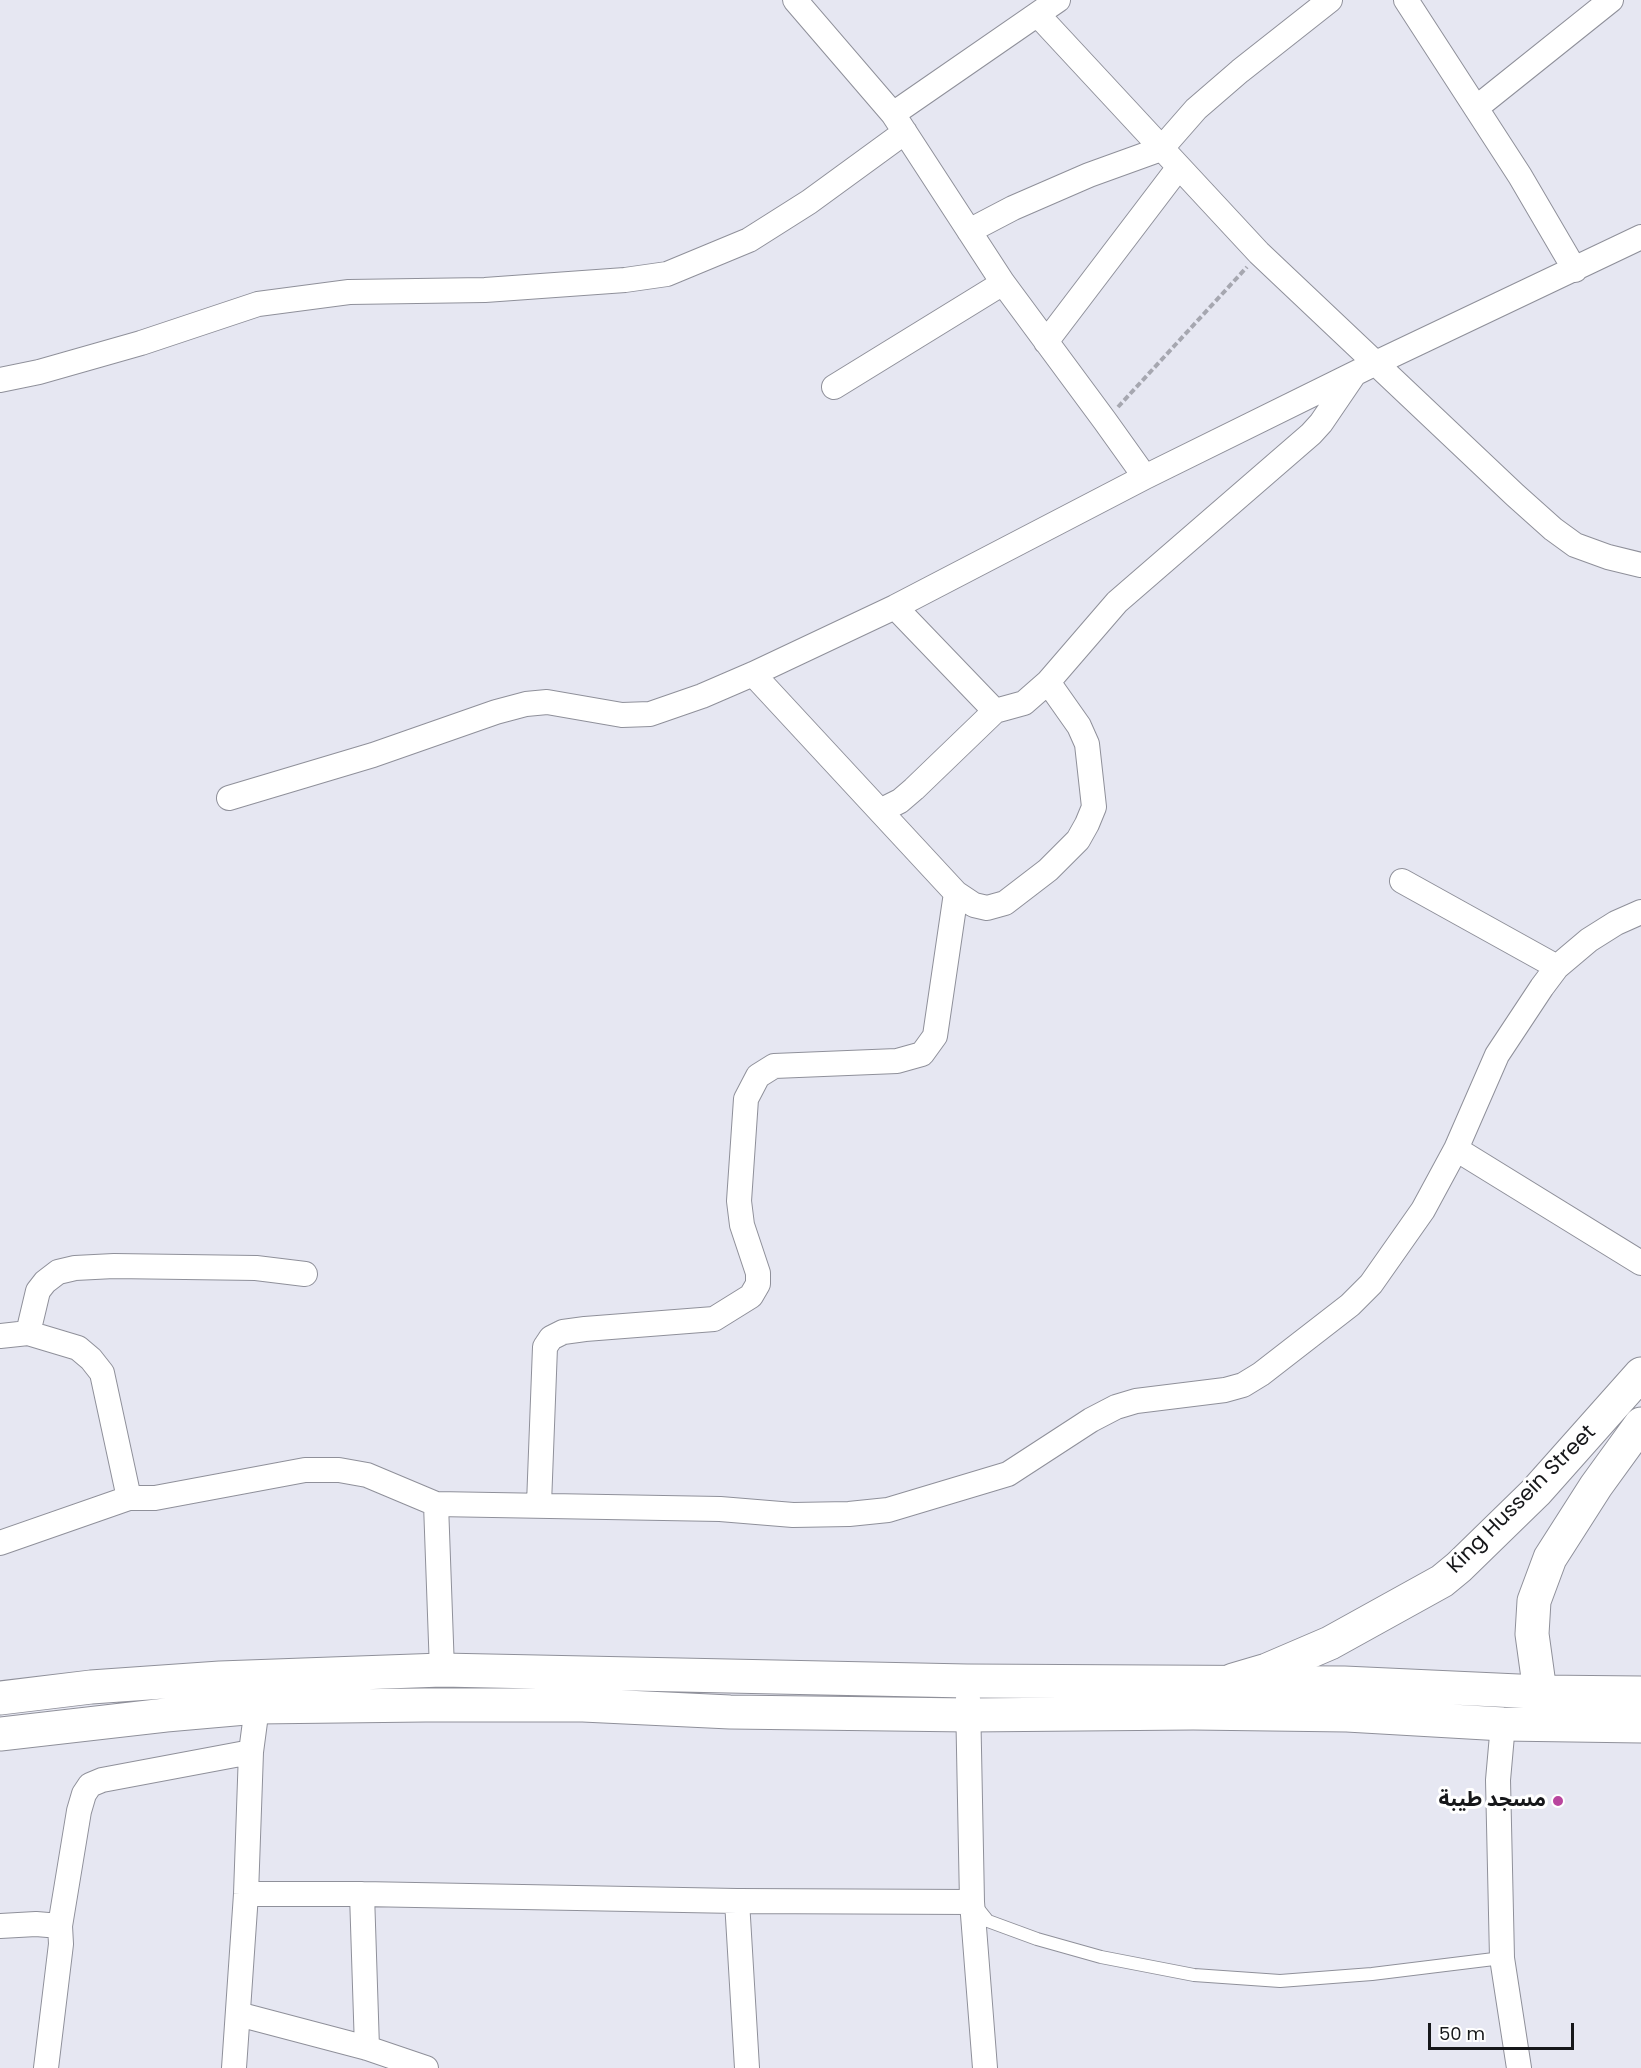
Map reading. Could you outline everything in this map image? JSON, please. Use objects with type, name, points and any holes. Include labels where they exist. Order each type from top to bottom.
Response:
[{"type":"main road","name":"King Hussein Street","points":[[1226,1682],[1267,1670],[1330,1643],[1442,1581],[1459,1568],[1536,1492],[1641,1374]]},
{"type":"main road","name":"King Hussein Street","points":[[1540,1725],[1540,1692],[1532,1634],[1534,1602],[1550,1558],[1596,1486],[1641,1424]]},
{"type":"main road","points":[[1536,1492],[1538,1510],[1542,1517],[1554,1525],[1570,1526]]},
{"type":"main road","points":[[0,1698],[167,1681],[295,1674],[442,1670],[967,1681],[1344,1683],[1540,1692],[1641,1693]]},
{"type":"main road","points":[[0,1734],[166,1714],[257,1707],[583,1705],[730,1712],[969,1715],[1193,1713],[1347,1715],[1503,1724],[1641,1726]]},
{"type":"street","points":[[795,0],[899,123],[1002,283],[1144,477]]},
{"type":"street","points":[[0,380],[39,372],[141,343],[258,304],[349,292],[485,290],[624,280],[667,274],[750,240],[809,202],[899,123],[1058,0]]},
{"type":"street","points":[[969,231],[1080,178],[1161,149],[1196,109],[1231,78],[1330,0]]},
{"type":"street","points":[[1406,0],[1520,176],[1575,270]]},
{"type":"street","points":[[1476,108],[1611,0]]},
{"type":"street","points":[[1038,15],[1259,253],[1553,530],[1575,545],[1608,557],[1641,565]]},
{"type":"street","points":[[1046,342],[1179,167]]},
{"type":"street","points":[[229,798],[372,755],[496,712],[526,704],[548,702],[622,715],[650,714],[677,705],[753,674],[895,607],[1144,477],[1376,363],[1575,270],[1637,244]]},
{"type":"street","points":[[834,387],[1002,283]]},
{"type":"street","points":[[880,811],[900,801],[914,789],[995,711],[1024,703],[1048,682],[1117,602],[1322,423],[1354,374]]},
{"type":"street","points":[[895,607],[995,711]]},
{"type":"street","points":[[753,674],[956,893],[974,905],[987,908],[1005,903],[1061,858],[1078,840],[1094,807],[1087,744],[1079,726],[1048,682]]},
{"type":"street","points":[[1402,881],[1557,967]]},
{"type":"street","points":[[539,1504],[545,1347],[551,1338],[563,1332],[585,1329],[714,1319],[751,1296],[758,1284],[758,1273],[742,1225],[739,1201],[746,1099],[758,1076],[774,1066],[897,1061],[922,1054],[935,1036],[956,893]]},
{"type":"street","points":[[0,1543],[129,1498],[167,1497],[305,1470],[339,1470],[367,1475],[436,1504],[539,1504],[597,1508],[720,1509],[793,1515],[849,1514],[888,1510],[1008,1474],[1091,1420],[1116,1407],[1136,1401],[1243,1385],[1261,1374],[1350,1305],[1371,1284],[1423,1210],[1456,1149],[1497,1055],[1524,1012],[1557,967],[1589,940],[1616,923],[1641,912]]},
{"type":"street","points":[[1456,1149],[1641,1263]]},
{"type":"street","points":[[28,1333],[38,1291],[58,1272],[75,1268],[114,1266],[256,1268],[305,1274]]},
{"type":"street","points":[[0,1336],[28,1333],[78,1348],[91,1359],[102,1373],[129,1498]]},
{"type":"street","points":[[436,1504],[442,1670]]},
{"type":"street","points":[[967,1681],[972,1902],[985,2068]]},
{"type":"street","points":[[234,2068],[246,1894],[252,1752],[257,1707]]},
{"type":"street","points":[[1503,1724],[1498,1780],[1502,1958],[1519,2068]]},
{"type":"street","points":[[46,2068],[62,1944],[60,1926],[79,1811],[84,1794],[90,1785],[102,1780],[252,1752]]},
{"type":"street","points":[[246,1894],[972,1902]]},
{"type":"street","points":[[362,1894],[367,2048]]},
{"type":"street","points":[[737,1901],[747,2068]]},
{"type":"street","points":[[0,1926],[36,1924],[60,1926]]},
{"type":"street","points":[[238,2013],[367,2048],[426,2068]]},
{"type":"lane","points":[[972,1902],[988,1921],[1037,1939],[1101,1957],[1194,1975],[1280,1981],[1372,1974],[1502,1958]]},
{"type":"path","points":[[1105,421],[1259,253]]},
{"type":"place","name":"مسجد طيبة","points":[[1558,1801]]}]
